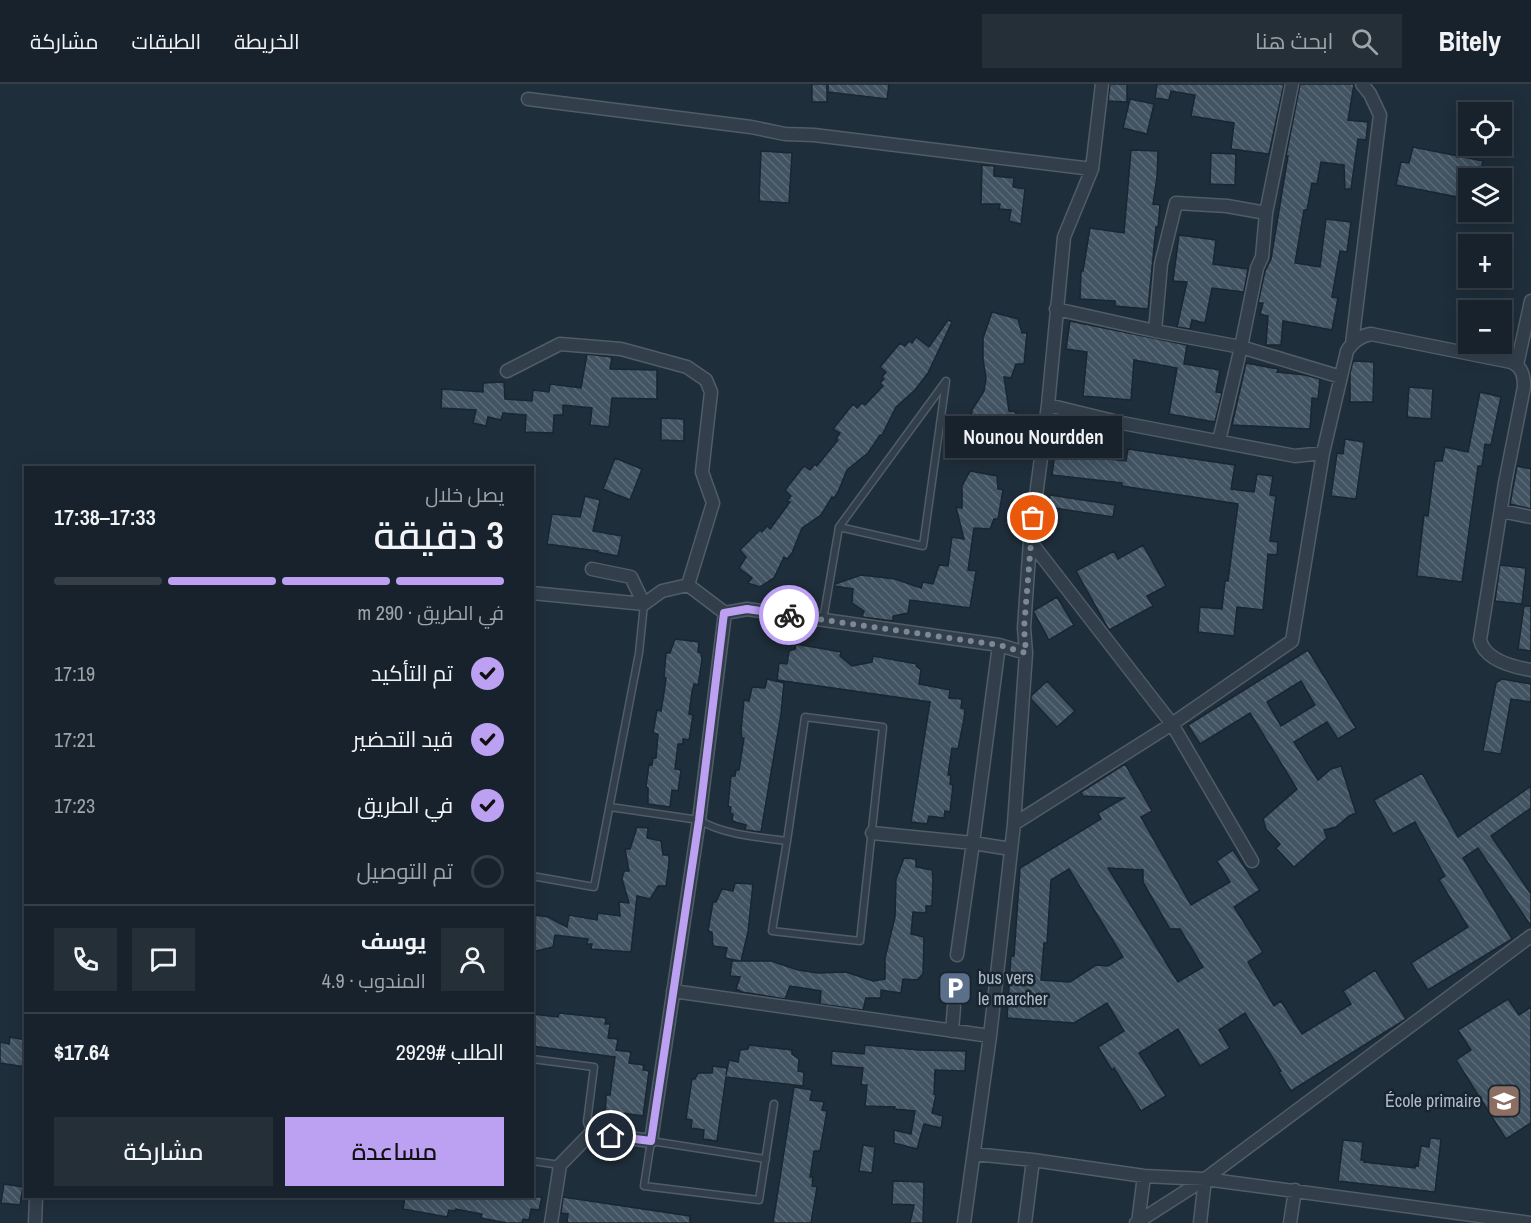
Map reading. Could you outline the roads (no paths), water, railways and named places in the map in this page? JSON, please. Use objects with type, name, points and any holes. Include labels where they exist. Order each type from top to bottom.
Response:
[{"type":"street","points":[[964,1223],[990,1036],[1014,824],[1026,653],[1024,628],[1030,541],[1048,405],[1064,237],[1092,169],[1102,84]]},
{"type":"street","points":[[1219,441],[1257,268],[1262,257],[1266,213],[1292,84]]},
{"type":"street","points":[[1352,344],[1380,115],[1370,94],[1362,84]]},
{"type":"street","points":[[528,99],[751,127],[785,134],[814,135],[1092,169]]},
{"type":"street","points":[[1155,331],[1161,264],[1176,203],[1227,206],[1266,213]]},
{"type":"street","points":[[1517,365],[1531,301]]},
{"type":"street","points":[[1056,309],[1241,347],[1341,377]]},
{"type":"street","points":[[1014,824],[1172,724],[1292,641],[1323,453],[1347,351],[1363,336],[1371,334],[1517,365],[1522,370],[1524,387],[1480,640],[1482,647],[1508,666],[1531,670]]},
{"type":"street","points":[[507,371],[560,344],[621,349],[687,367],[706,380],[711,392],[702,472],[713,503],[688,585]]},
{"type":"street","points":[[1048,405],[1122,423],[1295,456],[1323,453]]},
{"type":"street","points":[[1501,511],[1531,517]]},
{"type":"street","points":[[1030,541],[1172,724],[1252,861]]},
{"type":"street","points":[[592,569],[630,577],[644,604]]},
{"type":"street","points":[[534,593],[644,604],[662,591],[688,585]]},
{"type":"street","points":[[688,585],[724,613],[747,609],[999,645],[1026,653]]},
{"type":"street","points":[[551,1223],[560,1165],[591,1133],[651,1141],[699,820],[724,613]]},
{"type":"street","points":[[957,955],[999,645]]},
{"type":"street","points":[[872,833],[1011,849]]},
{"type":"street","points":[[1138,1222],[1205,1179],[1531,936]]},
{"type":"street","points":[[673,991],[990,1036]]},
{"type":"street","points":[[952,1030],[954,1007]]},
{"type":"street","points":[[974,1154],[1144,1176],[1205,1179],[1295,1190],[1531,1223]]},
{"type":"street","points":[[1025,1223],[1033,1160]]},
{"type":"street","points":[[1138,1222],[1144,1176]]},
{"type":"street","points":[[1200,1223],[1205,1179]]},
{"type":"street","points":[[1290,1223],[1295,1190]]},
{"type":"street","points":[[35,1223],[36,1198]]},
{"type":"lane","points":[[823,620],[839,527],[946,381],[923,546],[839,527]]},
{"type":"lane","points":[[534,876],[594,887],[639,653],[644,604]]},
{"type":"lane","points":[[805,717],[883,728],[860,941],[772,931],[787,841],[805,717]]},
{"type":"lane","points":[[610,807],[699,820],[710,826],[746,835],[787,841]]},
{"type":"lane","points":[[534,1059],[594,1067],[586,1122],[591,1133]]},
{"type":"lane","points":[[766,1159],[651,1141],[644,1186],[759,1200],[766,1159],[774,1104]]},
{"type":"lane","points":[[534,1161],[560,1165]]},
{"type":"place","name":"Nounou Nourdden","points":[[1033,518]]},
{"type":"place","name":"bus vers le marcher","points":[[955,988]]},
{"type":"place","name":"École primaire","points":[[1504,1101]]}]
